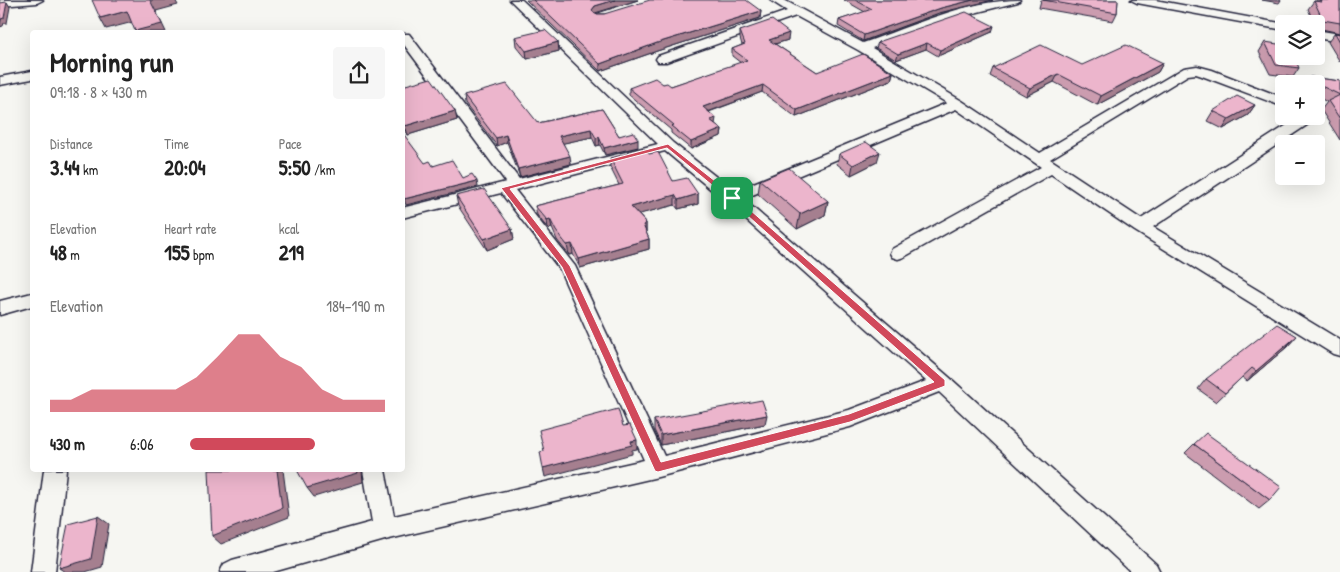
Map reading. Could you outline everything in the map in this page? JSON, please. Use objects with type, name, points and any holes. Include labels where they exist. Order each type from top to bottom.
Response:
[{"type":"street","points":[[0,3],[37,0]]},
{"type":"street","points":[[516,0],[668,146],[732,198],[942,383],[1148,572]]},
{"type":"street","points":[[776,0],[862,47],[957,104],[1038,160],[1141,227],[1340,349]]},
{"type":"street","points":[[862,47],[958,14],[1014,0]]},
{"type":"street","points":[[1137,0],[1275,26]]},
{"type":"street","points":[[960,3],[973,10]]},
{"type":"street","points":[[662,59],[795,12]]},
{"type":"street","points":[[1325,36],[1340,38]]},
{"type":"street","points":[[405,37],[566,266],[658,467]]},
{"type":"street","points":[[1038,160],[1184,72],[1197,70],[1275,100]]},
{"type":"street","points":[[0,81],[30,75]]},
{"type":"street","points":[[732,198],[957,104]]},
{"type":"street","points":[[1141,227],[1297,125]]},
{"type":"street","points":[[405,212],[668,146]]},
{"type":"street","points":[[898,253],[1051,168]]},
{"type":"street","points":[[0,308],[30,300]]},
{"type":"street","points":[[232,572],[386,529],[658,467],[850,418],[942,383]]},
{"type":"street","points":[[43,572],[55,472]]},
{"type":"street","points":[[374,472],[386,529]]},
{"type":"building","points":[[92,0],[150,0],[162,24],[135,30],[127,11],[100,18]]},
{"type":"building","points":[[533,0],[615,0],[595,6],[592,10],[595,14],[604,14],[650,0],[746,0],[761,11],[657,43],[600,64]]},
{"type":"building","points":[[855,0],[973,0],[941,8],[864,35],[839,20],[872,9]]},
{"type":"building","points":[[1043,0],[1118,0],[1117,13]]},
{"type":"building","points":[[1321,0],[1340,0],[1340,23],[1325,20],[1325,15],[1321,15],[1314,1],[1322,2]]},
{"type":"building","points":[[7,2],[4,18],[0,22],[0,3]]},
{"type":"building","points":[[966,12],[994,26],[940,50],[927,43],[898,54],[878,42]]},
{"type":"building","points":[[772,20],[789,33],[769,40],[817,72],[863,54],[893,73],[797,110],[763,85],[703,107],[716,118],[710,120],[722,129],[691,142],[671,126],[674,125],[629,88],[655,78],[663,84],[667,83],[671,86],[747,60],[732,49],[745,44],[740,31]]},
{"type":"building","points":[[545,30],[558,42],[526,51],[515,37]]},
{"type":"building","points":[[1335,33],[1340,34],[1340,42]]},
{"type":"building","points":[[1265,42],[1275,44],[1275,63]]},
{"type":"building","points":[[1041,45],[1082,65],[1126,45],[1163,63],[1101,96],[1058,74],[1030,88],[993,68]]},
{"type":"building","points":[[1276,65],[1298,65],[1299,68]]},
{"type":"building","points":[[431,78],[455,111],[405,126],[405,85]]},
{"type":"building","points":[[1325,79],[1340,81],[1340,95],[1325,88]]},
{"type":"building","points":[[507,84],[538,123],[602,109],[619,136],[633,132],[638,139],[604,148],[599,137],[596,138],[591,129],[559,136],[570,156],[518,169],[506,135],[496,138],[464,96]]},
{"type":"building","points":[[1340,95],[1340,119],[1328,101]]},
{"type":"building","points":[[1237,96],[1255,105],[1229,119],[1213,111]]},
{"type":"building","points":[[405,136],[425,163],[430,161],[433,166],[452,160],[463,178],[472,174],[477,181],[405,199]]},
{"type":"building","points":[[866,142],[880,152],[853,165],[839,154]]},
{"type":"building","points":[[645,149],[649,154],[658,152],[673,181],[687,178],[698,194],[678,200],[675,195],[631,207],[646,223],[643,225],[649,239],[579,259],[572,244],[567,245],[556,231],[550,219],[547,220],[535,206],[623,184],[610,158]]},
{"type":"building","points":[[789,168],[828,201],[800,214],[760,180]]},
{"type":"building","points":[[484,189],[512,229],[484,239],[456,196]]},
{"type":"building","points":[[1277,324],[1297,336],[1256,371],[1252,368],[1225,393],[1206,379]]},
{"type":"building","points":[[762,400],[767,415],[661,435],[654,420]]},
{"type":"building","points":[[618,409],[623,426],[630,425],[637,440],[631,441],[632,445],[543,468],[540,452],[544,451],[539,430]]},
{"type":"building","points":[[1206,433],[1281,487],[1270,500],[1194,444]]},
{"type":"building","points":[[209,472],[277,472],[282,508],[212,536]]},
{"type":"building","points":[[298,472],[358,473],[307,488]]},
{"type":"building","points":[[98,516],[91,559],[59,568],[68,524]]},
{"type":"route","points":[[668,146],[732,198],[942,383],[850,418],[658,467],[566,266],[505,188],[668,146]]}]
